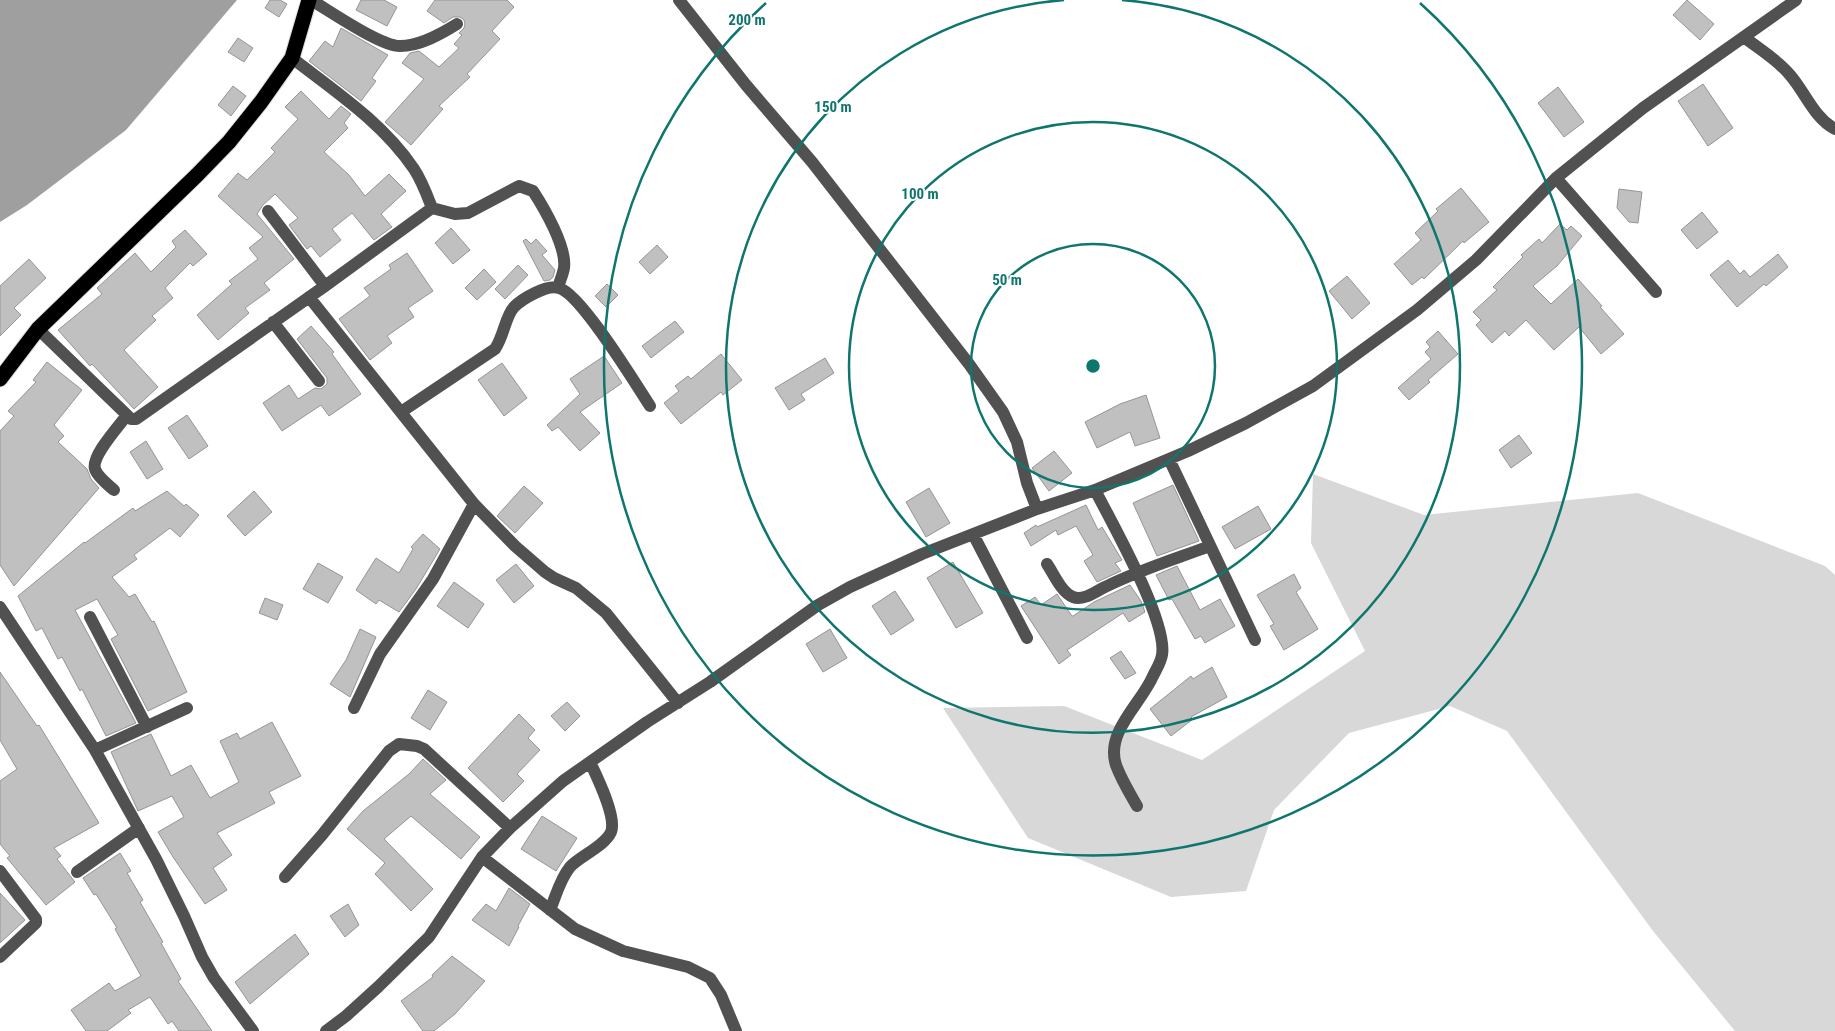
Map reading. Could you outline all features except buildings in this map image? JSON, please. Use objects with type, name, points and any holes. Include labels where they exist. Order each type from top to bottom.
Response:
[{"type":"highway","points":[[0,379],[38,329],[197,175],[229,142],[262,102],[292,58],[310,0]]},
{"type":"street","points":[[310,0],[380,40],[399,46],[441,34],[457,24]]},
{"type":"street","points":[[678,0],[746,85],[812,162],[940,324],[969,364],[1002,412],[1017,442],[1027,483],[1037,509]]},
{"type":"street","points":[[326,1031],[372,993],[429,937],[482,857],[510,828],[563,781],[590,762],[710,682],[818,605],[850,587],[922,554],[1037,509],[1096,490],[1168,459],[1246,423],[1313,386],[1417,310],[1476,260],[1556,178],[1643,108],[1796,0]]},
{"type":"street","points":[[1744,37],[1790,74],[1816,112],[1830,127],[1835,129]]},
{"type":"street","points":[[292,58],[373,121],[392,140],[416,171],[432,208]]},
{"type":"street","points":[[1556,178],[1656,292]]},
{"type":"street","points":[[38,329],[127,415],[136,419],[432,208],[462,214],[468,213],[519,186],[533,190],[550,219],[560,244],[564,266],[558,287]]},
{"type":"street","points":[[268,211],[325,286]]},
{"type":"street","points":[[401,412],[495,349],[501,341],[510,313],[517,305],[544,288],[558,287],[572,296],[595,324],[650,406]]},
{"type":"street","points":[[309,297],[474,504],[515,546],[545,572],[576,588],[606,613],[678,702]]},
{"type":"street","points":[[272,322],[319,381]]},
{"type":"street","points":[[114,490],[95,471],[95,464],[101,450],[127,415]]},
{"type":"street","points":[[1168,459],[1255,640]]},
{"type":"street","points":[[1096,490],[1150,603],[1162,637],[1162,655],[1148,688],[1120,731],[1114,746],[1115,763],[1137,806]]},
{"type":"street","points":[[354,708],[380,654],[433,579],[474,504]]},
{"type":"street","points":[[973,534],[1027,638]]},
{"type":"street","points":[[1048,564],[1063,589],[1075,598],[1084,597],[1136,574],[1210,546]]},
{"type":"street","points":[[0,606],[95,750],[139,828],[184,916],[202,957],[218,984],[253,1031]]},
{"type":"street","points":[[90,617],[147,727]]},
{"type":"street","points":[[95,750],[187,708]]},
{"type":"street","points":[[285,877],[322,835],[390,751],[399,744],[417,746],[424,749],[510,828]]},
{"type":"street","points":[[550,910],[560,884],[569,869],[578,859],[606,839],[612,831],[608,806],[590,762]]},
{"type":"street","points":[[77,872],[139,828]]},
{"type":"street","points":[[482,857],[575,929],[623,951],[688,967],[710,978],[721,995],[736,1031]]},
{"type":"street","points":[[0,871],[34,915],[36,923],[0,957]]},
{"type":"shaded area","points":[[0,0],[237,0],[126,130],[27,205],[0,222]]},
{"type":"shaded area","points":[[1313,474],[1424,515],[1638,493],[1825,566],[1835,575],[1835,1031],[1735,1031],[1653,931],[1507,731],[1450,706],[1349,733],[1274,810],[1246,891],[1171,897],[1028,838],[943,708],[1064,706],[1202,760],[1365,651],[1311,543]]}]
